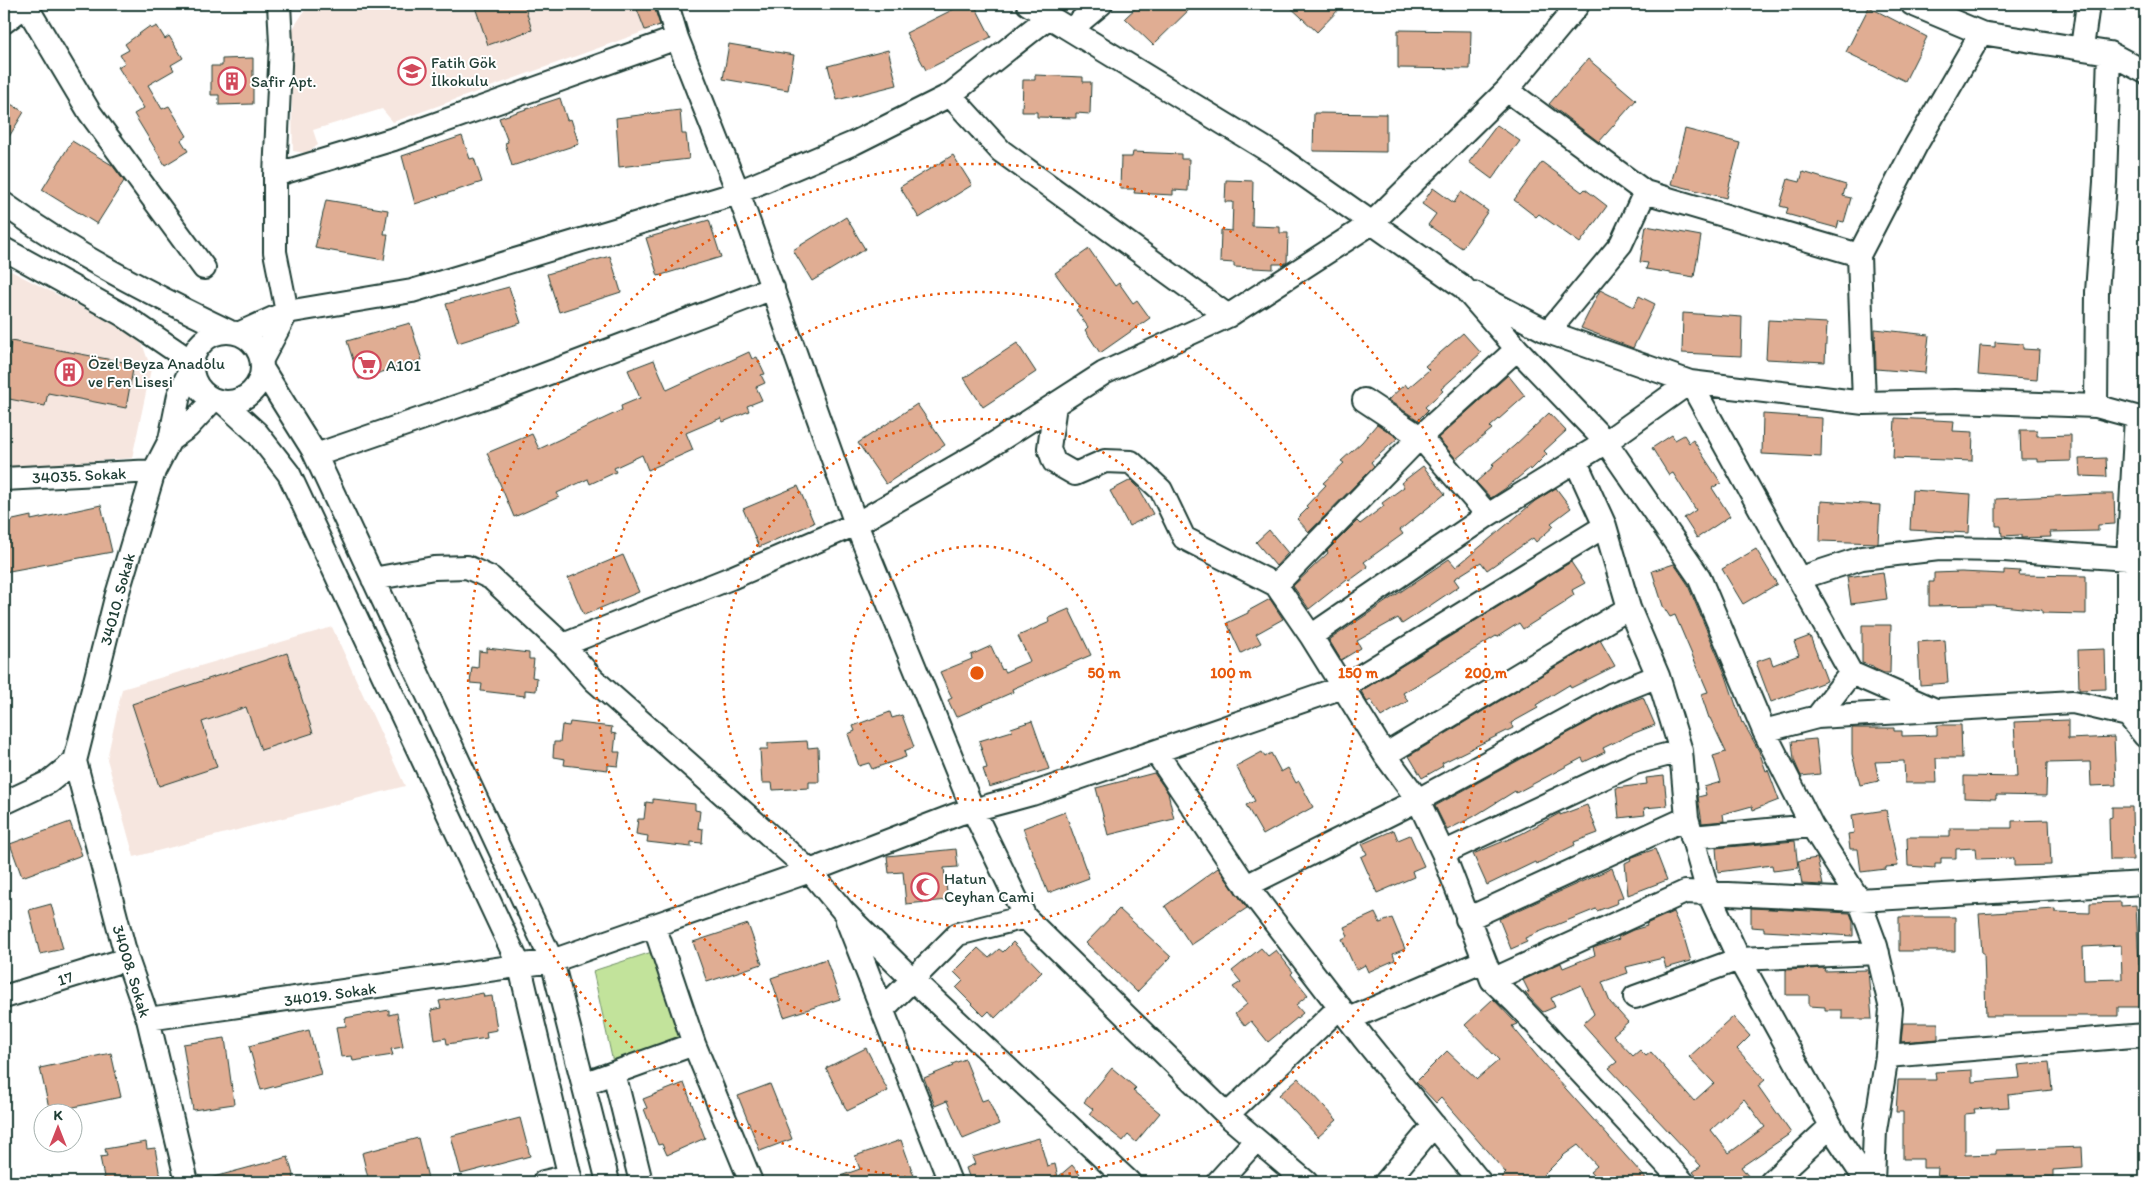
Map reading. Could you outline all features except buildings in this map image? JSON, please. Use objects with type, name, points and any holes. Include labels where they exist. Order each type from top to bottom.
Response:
[{"type":"street","points":[[4,22],[26,4],[90,113],[204,268]]},
{"type":"street","points":[[170,440],[218,401],[234,402],[245,398],[254,390],[260,381],[262,365],[288,312],[275,252],[275,175],[281,44],[280,4]]},
{"type":"street","points":[[667,4],[677,38],[738,192],[773,288],[856,524],[973,810],[1025,917],[1227,1115],[1306,1182]]},
{"type":"street","points":[[1028,4],[1072,29],[1274,154],[1463,287],[1548,332],[1690,382],[1864,403],[1954,401],[2096,406],[2140,420],[2128,559],[2128,715]]},
{"type":"street","points":[[1072,29],[1101,4]]},
{"type":"street","points":[[1912,4],[1981,33],[2082,48],[2109,54],[2145,72]]},
{"type":"street","points":[[2082,48],[2088,4]]},
{"type":"street","points":[[563,645],[731,578],[856,524],[981,452],[1104,373],[1228,316],[1372,223],[1507,90],[1577,6]]},
{"type":"street","points":[[170,440],[179,395],[198,346],[206,338],[216,333],[234,332],[288,312],[412,291],[738,192],[854,143],[950,95],[1050,16]]},
{"type":"street","points":[[1864,403],[1859,255],[1916,145],[1981,33]]},
{"type":"street","points":[[275,175],[394,139],[677,38]]},
{"type":"street","points":[[2096,406],[2097,292],[2105,182],[2109,54]]},
{"type":"street","points":[[1507,90],[1645,192],[1859,255]]},
{"type":"street","points":[[950,95],[1000,151],[1228,316]]},
{"type":"street","points":[[1548,332],[1621,244],[1645,192]]},
{"type":"street","points":[[4,204],[50,236],[170,303],[250,339],[257,348],[262,365],[316,455],[552,961],[608,1182]]},
{"type":"street","points":[[4,249],[123,315],[192,365],[198,387],[257,433],[289,474],[516,967],[570,1179],[544,1182]]},
{"type":"street","points":[[1463,287],[1517,349],[1606,442],[1699,577],[1764,732],[1812,826],[1859,900],[1878,953],[1892,1009],[1887,1056],[1875,1130],[1873,1182]]},
{"type":"street","points":[[316,455],[496,393],[773,288]]},
{"type":"street","points":[[1276,585],[1420,437],[1517,349]]},
{"type":"street","points":[[1311,636],[1488,515],[1606,442],[1690,382]]},
{"type":"street","points":[[1690,382],[1852,673],[1937,711]]},
{"type":"street","points":[[1364,400],[1420,437],[1488,515]]},
{"type":"street","points":[[1055,405],[1049,448],[1054,462],[1075,474],[1105,461],[1132,462],[1161,490],[1184,538],[1276,585],[1311,636],[1385,755],[1418,800],[1443,853],[1488,971],[1683,1182]]},
{"type":"street","name":"34010. Sokak","points":[[74,760],[116,598],[154,471],[170,440]]},
{"type":"street","points":[[1575,460],[1605,526],[1629,608],[1658,676],[1681,751],[1690,827],[1708,892],[1739,959],[1832,1126],[1867,1182]]},
{"type":"street","name":"34035. Sokak","points":[[4,479],[154,471]]},
{"type":"street","name":"34019. Sokak","points":[[148,1019],[552,961],[810,871],[958,814],[1032,794],[1343,687],[1605,526]]},
{"type":"street","points":[[1800,578],[1862,558],[1939,549],[2004,550],[2128,559]]},
{"type":"street","points":[[374,579],[434,568],[467,567],[491,578],[563,645],[594,680],[810,871],[844,912],[913,980],[1129,1182]]},
{"type":"street","points":[[1385,755],[1629,608]]},
{"type":"street","points":[[1817,717],[1852,673]]},
{"type":"street","points":[[1246,886],[1418,800],[1613,694],[1658,676]]},
{"type":"street","points":[[1764,732],[1817,717],[2073,702],[2128,715],[2145,736]]},
{"type":"street","points":[[1443,853],[1635,763],[1681,751]]},
{"type":"street","points":[[1156,752],[1246,886],[1344,1013],[1480,1182]]},
{"type":"street","points":[[4,802],[49,782],[74,760]]},
{"type":"street","name":"34008. Sokak","points":[[74,760],[127,959],[148,1019],[187,1182]]},
{"type":"street","points":[[1467,919],[1690,827],[1812,826]]},
{"type":"street","points":[[1227,1115],[1344,1013],[1488,971],[1685,892],[1859,900],[2145,883]]},
{"type":"street","points":[[844,912],[950,1182]]},
{"type":"street","points":[[882,1010],[958,934],[1025,917]]},
{"type":"street","points":[[654,925],[694,1044],[750,1182]]},
{"type":"street","points":[[1635,996],[1739,959],[1878,953]]},
{"type":"street","name":"17","points":[[4,997],[127,959]]},
{"type":"street","points":[[1887,1056],[2145,1035]]},
{"type":"street","points":[[583,1084],[694,1044]]},
{"type":"street","points":[[614,1073],[641,1182]]},
{"type":"street","points":[[1386,1182],[1434,1125]]},
{"type":"street","points":[[1771,1182],[1832,1126]]},
{"type":"street","points":[[1218,1182],[1256,1140]]},
{"type":"shaded area","name":"Fatih Gök İlkokulu","points":[[309,4],[657,4],[665,24],[393,122],[382,109],[313,130],[318,145],[306,153],[293,151],[290,33]]},
{"type":"shaded area","points":[[11,271],[130,332],[143,346],[151,369],[132,458],[4,468],[4,275]]},
{"type":"shaded area","points":[[332,627],[405,786],[134,857],[107,759],[122,689]]},
{"type":"green space","points":[[655,951],[688,1042],[614,1067],[593,971]]},
{"type":"place","name":"Fatih Gök İlkokulu","points":[[412,71]]},
{"type":"place","name":"Safir Apt.","points":[[232,81]]},
{"type":"place","name":"A101","points":[[367,365]]},
{"type":"place","name":"Özel Beyza Anadolu ve Fen Lisesi","points":[[69,372]]},
{"type":"place","name":"Hatun Ceyhan Cami","points":[[925,887]]}]
